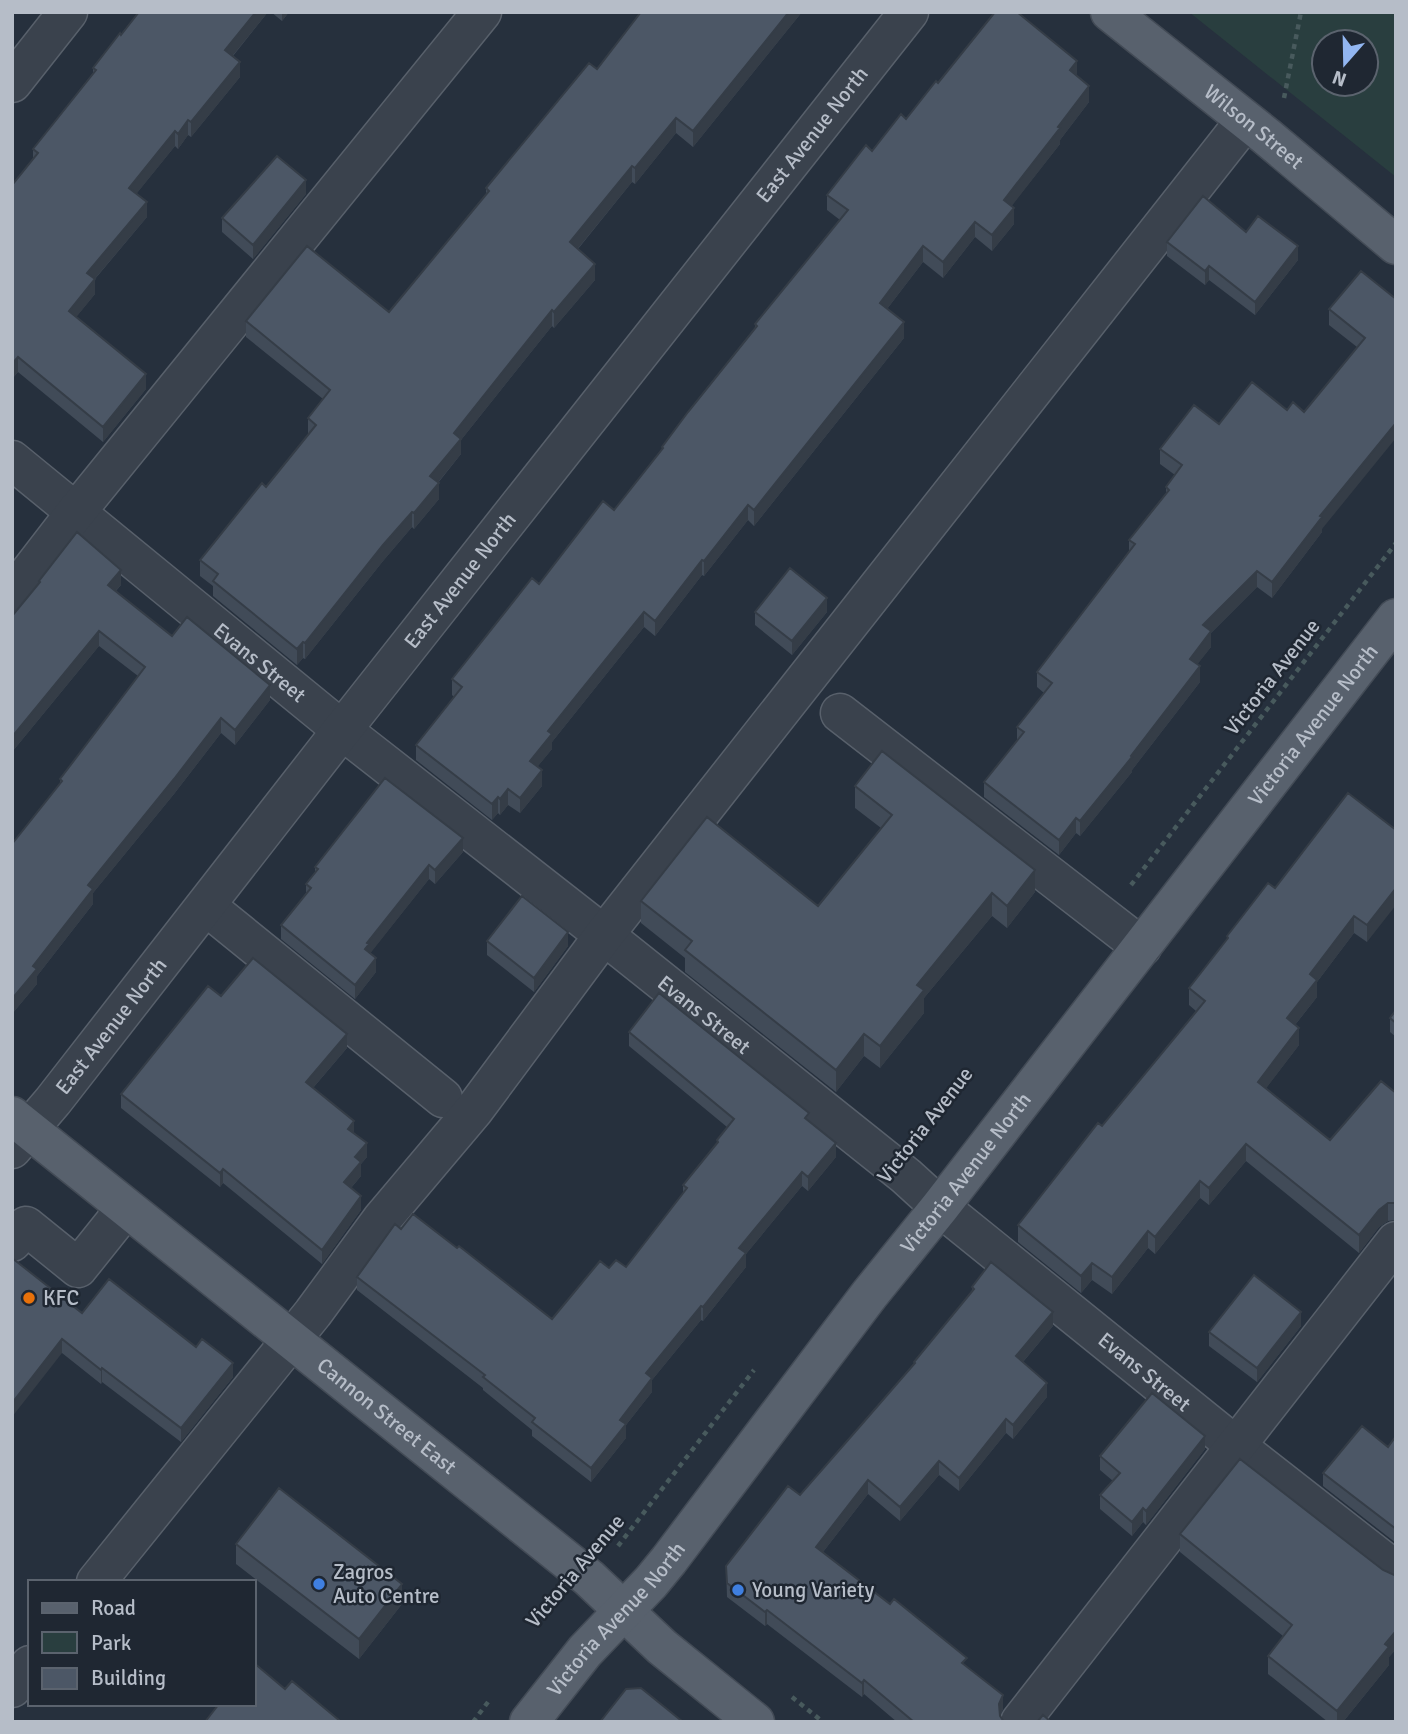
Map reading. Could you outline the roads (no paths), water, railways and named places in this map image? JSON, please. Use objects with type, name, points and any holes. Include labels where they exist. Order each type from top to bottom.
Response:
[{"type":"main road","name":"Wilson Street","points":[[1110,12],[1396,245]]},
{"type":"main road","name":"Victoria Avenue North","points":[[529,1722],[585,1651],[669,1560],[869,1295],[1396,618]]},
{"type":"main road","name":"Cannon Street East","points":[[18,1131],[126,1208],[589,1578],[662,1647],[755,1722]]},
{"type":"street","points":[[12,83],[68,12]]},
{"type":"street","points":[[12,595],[76,512],[482,12]]},
{"type":"street","name":"East Avenue North","points":[[18,1131],[53,1101],[909,12]]},
{"type":"street","points":[[98,1580],[313,1313],[382,1219],[474,1110],[604,935],[1256,129]]},
{"type":"street","name":"Evans Street","points":[[12,460],[342,730],[604,935],[906,1176],[940,1207],[1236,1446],[1396,1571]]},
{"type":"street","points":[[840,713],[1142,947]]},
{"type":"street","points":[[206,906],[443,1098]]},
{"type":"street","points":[[12,1242],[26,1226],[78,1268],[126,1208]]},
{"type":"street","points":[[1020,1722],[1396,1241]]},
{"type":"street","points":[[12,1688],[28,1668]]},
{"type":"place","name":"KFC","points":[[29,1298]]},
{"type":"place","name":"Zagros Auto Centre","points":[[319,1584]]},
{"type":"place","name":"Young Variety","points":[[738,1590]]}]
